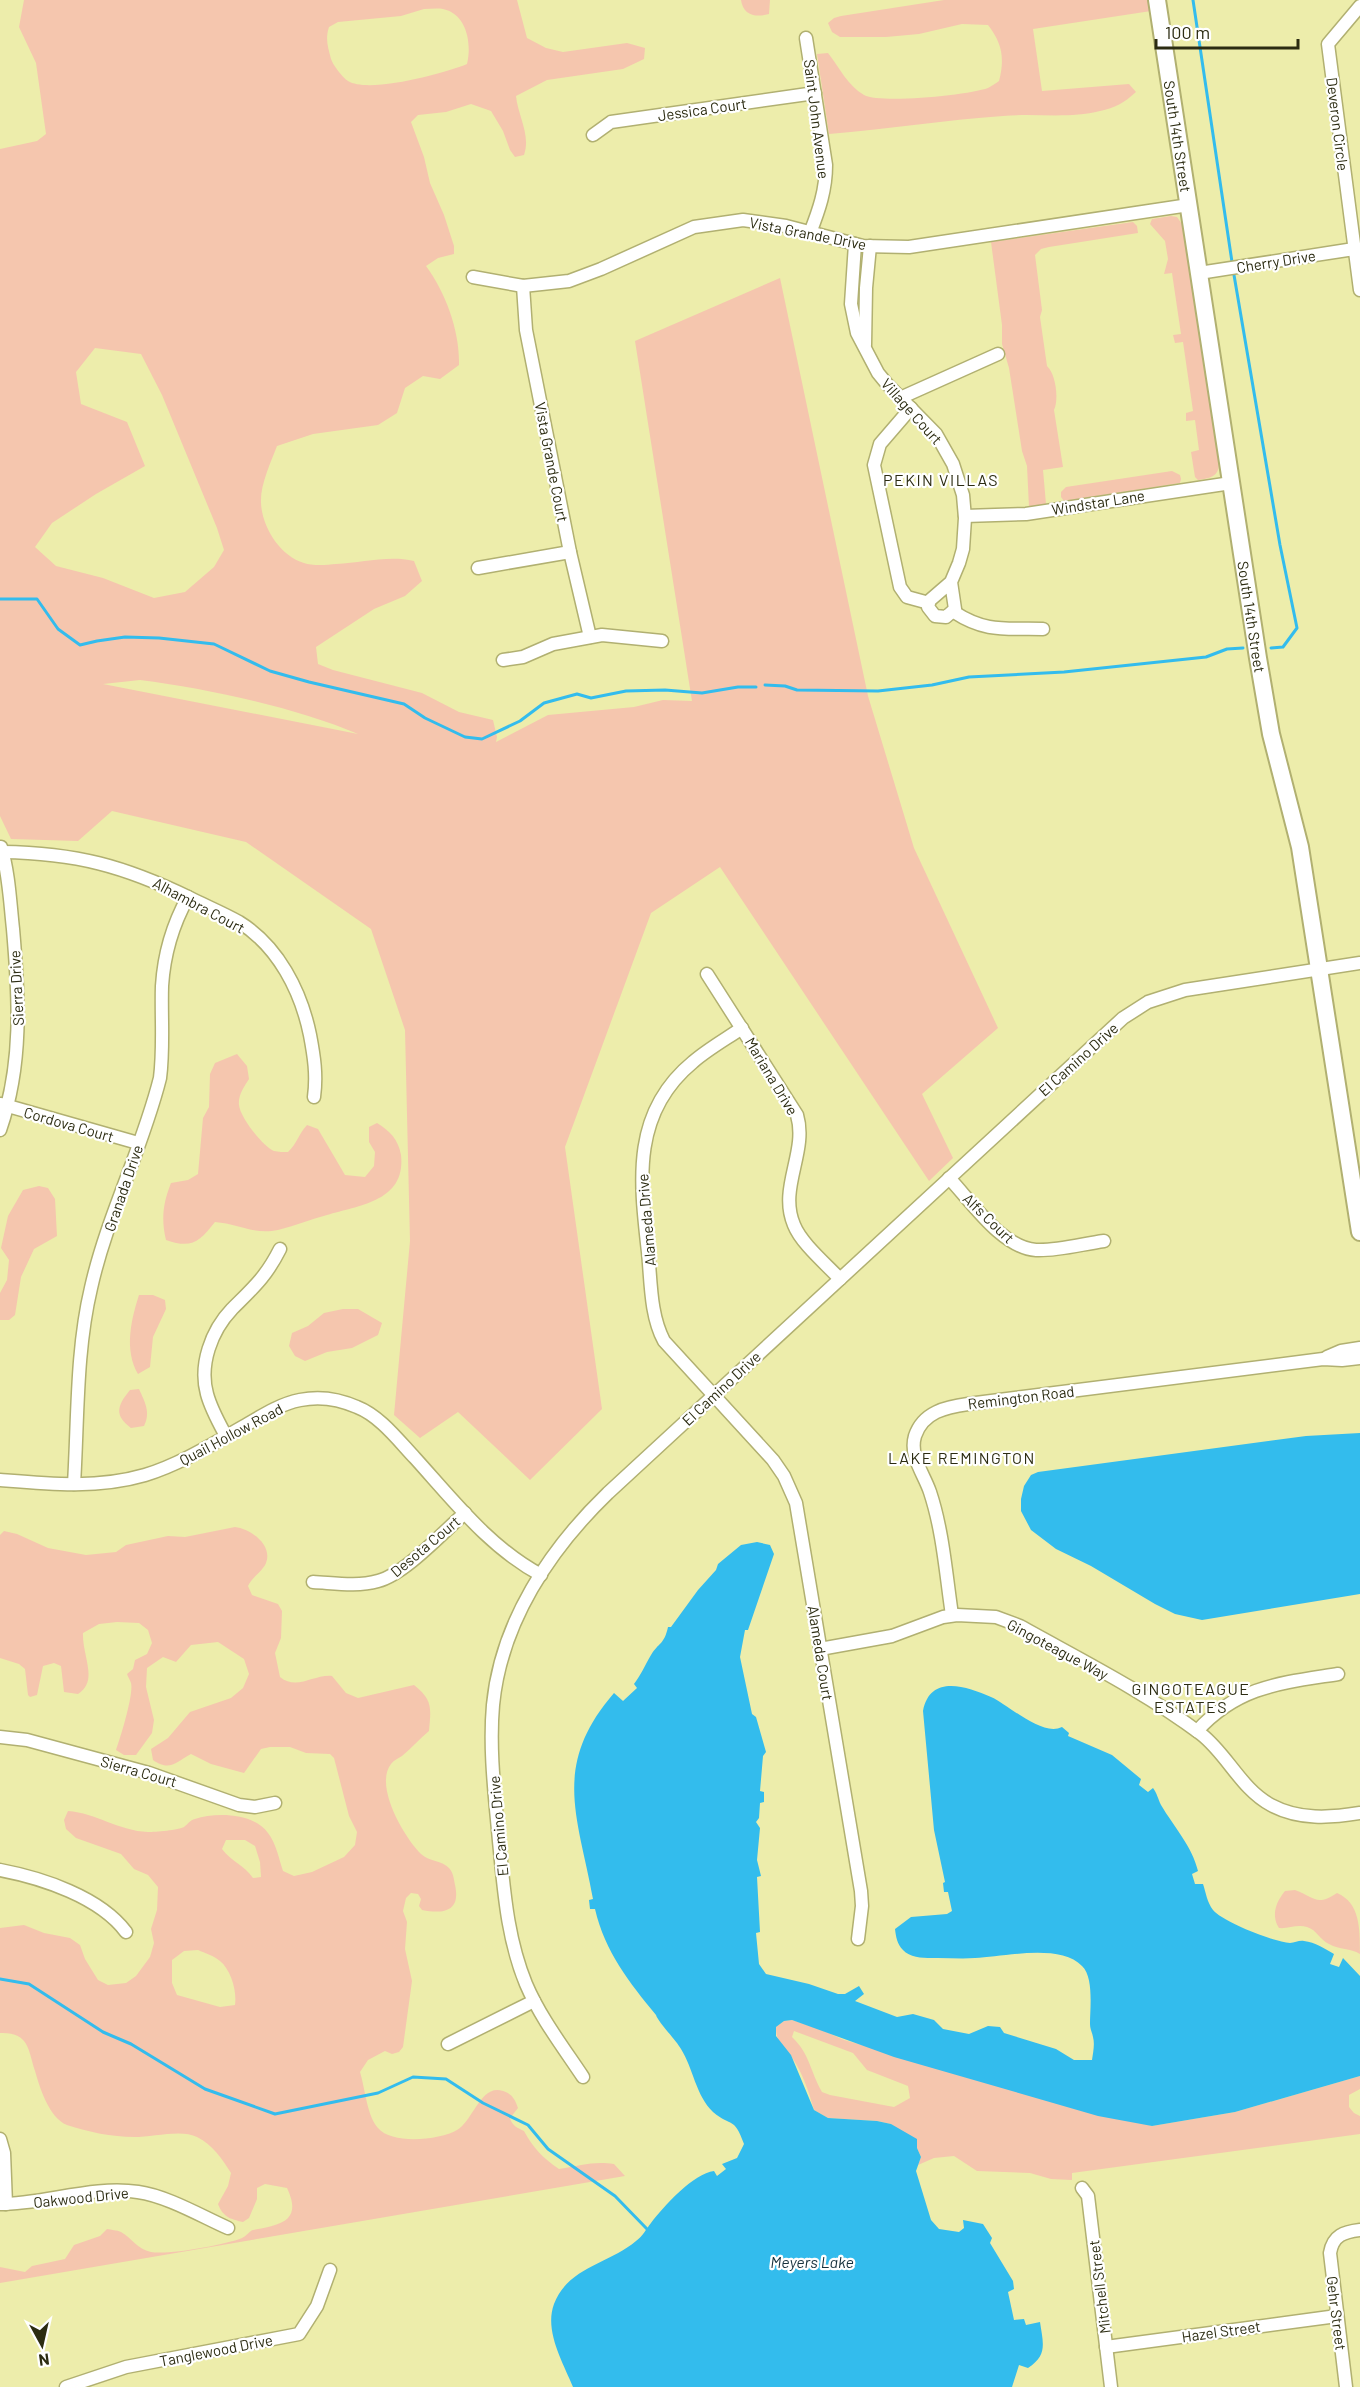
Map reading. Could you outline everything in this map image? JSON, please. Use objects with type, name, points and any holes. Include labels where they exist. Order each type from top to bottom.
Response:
[{"type":"main road","name":"South 14th Street","points":[[1157,0],[1271,734],[1300,847],[1356,1177],[1360,1232]]},
{"type":"street","name":"Deveron Circle","points":[[1360,6],[1328,44],[1360,290]]},
{"type":"street","name":"Saint John Avenue","points":[[806,38],[826,165],[826,184],[822,203],[810,234]]},
{"type":"street","name":"Jessica Court","points":[[593,135],[611,122],[815,93]]},
{"type":"street","name":"Vista Grande Drive","points":[[473,277],[523,286],[569,281],[694,227],[742,220],[786,226],[855,244],[909,247],[1189,205]]},
{"type":"street","name":"Village Court","points":[[855,244],[851,304],[854,322],[878,373],[936,434],[953,464],[963,495],[965,516],[963,549],[951,582],[932,596],[928,603]]},
{"type":"street","name":"Village Court","points":[[865,345],[866,288],[870,246]]},
{"type":"street","name":"Cherry Drive","points":[[1199,273],[1354,249]]},
{"type":"street","name":"Vista Grande Court","points":[[523,286],[526,330],[570,552],[590,637]]},
{"type":"street","points":[[900,398],[999,354]]},
{"type":"street","points":[[911,408],[880,444],[874,465],[900,587],[907,597],[928,603],[928,608],[934,616],[946,617],[954,612],[984,627],[1043,629]]},
{"type":"street","name":"Windstar Lane","points":[[965,516],[1026,514],[1231,483]]},
{"type":"street","points":[[478,568],[570,552]]},
{"type":"street","name":"Village Court","points":[[951,582],[956,602],[954,612]]},
{"type":"street","points":[[503,660],[523,657],[554,644],[590,637],[622,636],[662,641]]},
{"type":"street","name":"Alhambra Court","points":[[1,849],[69,856],[141,875],[247,928],[266,946],[287,973],[301,1000],[315,1064],[314,1097]]},
{"type":"street","name":"Sierra Drive","points":[[0,1130],[4,1105],[16,1063],[19,1002],[10,895],[1,849]]},
{"type":"street","name":"Granada Drive","points":[[74,1484],[86,1310],[94,1274],[155,1095],[163,1058],[162,985],[165,957],[176,921],[188,897]]},
{"type":"street","name":"El Camino Drive","points":[[583,2077],[534,2001],[518,1964],[508,1923],[497,1821],[492,1735],[494,1703],[503,1655],[518,1616],[559,1546],[582,1518],[1116,1024],[1138,1008],[1160,997],[1185,990],[1360,963]]},
{"type":"street","name":"Mariana Drive","points":[[707,974],[791,1103],[799,1123],[800,1138],[788,1198],[794,1226],[840,1279]]},
{"type":"street","name":"Alameda Drive","points":[[714,1396],[664,1341],[657,1325],[641,1194],[641,1171],[647,1132],[662,1098],[672,1083],[699,1057],[742,1029]]},
{"type":"street","name":"Cordova Court","points":[[4,1105],[138,1143]]},
{"type":"street","name":"Alfs Court","points":[[949,1178],[1002,1235],[1020,1246],[1039,1250],[1104,1241]]},
{"type":"street","points":[[226,1436],[206,1388],[207,1355],[212,1339],[224,1318],[263,1278],[280,1249]]},
{"type":"street","name":"Remington Road","points":[[1323,1359],[1341,1351],[1360,1348]]},
{"type":"street","name":"Remington Road","points":[[952,1616],[933,1501],[915,1455],[915,1436],[920,1427],[935,1413],[943,1408],[968,1404],[1323,1359],[1360,1358]]},
{"type":"street","name":"Alameda Court","points":[[714,1396],[773,1460],[790,1487],[800,1520],[861,1891],[862,1906],[858,1939]]},
{"type":"street","name":"Quail Hollow Road","points":[[0,1480],[74,1484],[107,1482],[143,1475],[175,1464],[275,1408],[292,1402],[318,1398],[344,1402],[360,1407],[380,1422],[500,1548],[541,1575]]},
{"type":"street","name":"Desota Court","points":[[313,1582],[359,1584],[386,1578],[404,1567],[465,1513]]},
{"type":"street","name":"Gingoteague Way","points":[[820,1649],[892,1636],[952,1616],[996,1617],[1020,1626],[1152,1702],[1197,1731],[1211,1743],[1248,1786],[1270,1804],[1293,1813],[1321,1817],[1360,1813]]},
{"type":"street","points":[[1197,1731],[1221,1708],[1244,1694],[1278,1683],[1338,1674]]},
{"type":"street","name":"Sierra Court","points":[[0,1737],[27,1740],[149,1773],[239,1805],[255,1807],[276,1803]]},
{"type":"street","points":[[0,1870],[56,1886],[94,1904],[109,1913],[126,1932]]},
{"type":"street","points":[[448,2044],[534,2001]]},
{"type":"street","points":[[0,2139],[4,2153],[3,2204]]},
{"type":"street","name":"Mitchell Street","points":[[1082,2188],[1088,2196],[1112,2387]]},
{"type":"street","name":"Oakwood Drive","points":[[3,2204],[109,2191],[136,2192],[158,2198],[228,2228]]},
{"type":"street","name":"Gehr Street","points":[[1346,2387],[1330,2253],[1334,2240],[1344,2233],[1360,2230]]},
{"type":"street","name":"Tanglewood Drive","points":[[66,2387],[126,2367],[299,2334],[317,2306],[330,2270]]},
{"type":"street","name":"Hazel Street","points":[[1106,2347],[1337,2316]]},
{"type":"shaded area","points":[[24,0],[517,0],[527,38],[546,48],[563,52],[627,43],[645,48],[644,59],[623,69],[547,80],[516,96],[526,140],[524,155],[515,157],[491,111],[471,104],[446,112],[418,115],[411,122],[424,157],[430,183],[454,246],[454,254],[438,258],[426,266],[440,288],[450,313],[457,339],[459,365],[440,379],[423,376],[405,388],[397,413],[378,425],[313,434],[277,446],[262,489],[262,512],[269,531],[280,547],[295,559],[307,564],[320,565],[404,559],[414,561],[422,581],[405,596],[374,609],[316,647],[318,664],[422,693],[459,712],[493,720],[496,742],[548,715],[634,707],[663,700],[692,701],[635,341],[780,278],[868,696],[914,848],[998,1028],[922,1094],[953,1158],[929,1181],[720,867],[651,913],[565,1147],[602,1409],[530,1480],[458,1412],[420,1438],[394,1415],[410,1241],[405,1030],[371,929],[246,842],[112,811],[78,841],[11,839],[0,816],[0,149],[37,141],[46,134],[36,63],[19,27]],"holes":[[[424,9],[443,9],[458,17],[468,39],[467,64],[407,81],[372,85],[348,81],[331,59],[327,35],[329,27],[338,22],[401,16]],[[95,348],[141,354],[162,395],[224,550],[214,567],[185,592],[154,598],[103,578],[56,566],[35,547],[52,523],[145,466],[127,422],[81,404],[76,372]],[[140,680],[194,688],[280,707],[358,734],[103,684]]]},
{"type":"shaded area","points":[[741,0],[770,0],[769,14],[759,16],[750,14],[744,9]]},
{"type":"shaded area","points":[[944,0],[1149,0],[1151,11],[1033,29],[1042,91],[1129,84],[1136,92],[1115,107],[1088,113],[1015,115],[829,134],[817,54],[828,53],[858,91],[873,98],[925,98],[978,91],[999,81],[1002,65],[1001,51],[988,25],[962,24],[919,34],[886,37],[840,37],[832,32],[828,23],[841,16]]},
{"type":"shaded area","points":[[1177,217],[1182,224],[1219,463],[1216,474],[1198,480],[1195,477],[1191,452],[1199,450],[1195,420],[1186,421],[1186,413],[1193,411],[1183,342],[1175,343],[1173,335],[1181,334],[1172,273],[1164,274],[1168,259],[1165,241],[1150,224],[1152,219]]},
{"type":"shaded area","points":[[1133,222],[1137,226],[1138,233],[1049,247],[1041,249],[1035,255],[1047,366],[1053,375],[1056,387],[1054,410],[1063,467],[1043,470],[1046,504],[1029,507],[1027,466],[1022,451],[1009,368],[1002,344],[1002,325],[991,242]]},
{"type":"shaded area","points":[[1172,471],[1180,475],[1180,483],[1064,501],[1061,497],[1061,492],[1066,487]]},
{"type":"shaded area","points":[[237,1054],[247,1066],[249,1079],[239,1098],[240,1110],[264,1144],[274,1151],[288,1152],[307,1125],[318,1129],[345,1175],[365,1177],[374,1166],[375,1152],[369,1142],[369,1127],[377,1123],[393,1136],[401,1155],[401,1170],[396,1182],[388,1192],[366,1204],[278,1230],[261,1231],[215,1222],[204,1235],[189,1244],[166,1240],[164,1211],[171,1183],[188,1180],[198,1174],[203,1118],[209,1107],[210,1074],[215,1063]]},
{"type":"shaded area","points":[[39,1186],[48,1188],[55,1199],[57,1236],[34,1249],[21,1277],[15,1315],[9,1320],[0,1320],[0,1293],[7,1280],[9,1260],[1,1248],[8,1216],[23,1190]]},
{"type":"shaded area","points":[[139,1295],[153,1295],[165,1300],[166,1309],[153,1337],[150,1367],[138,1374],[131,1355],[130,1335]]},
{"type":"shaded area","points":[[358,1309],[382,1323],[378,1335],[352,1348],[327,1352],[305,1361],[295,1356],[289,1346],[292,1333],[308,1326],[324,1313]]},
{"type":"shaded area","points":[[139,1389],[145,1403],[147,1417],[144,1426],[131,1428],[122,1419],[119,1410],[130,1390]]},
{"type":"shaded area","points":[[235,1527],[248,1531],[263,1544],[267,1556],[266,1563],[248,1586],[252,1595],[278,1604],[282,1611],[281,1638],[275,1653],[280,1677],[286,1681],[299,1682],[332,1676],[346,1693],[358,1698],[414,1685],[428,1700],[429,1731],[391,1764],[387,1773],[386,1785],[393,1811],[407,1836],[421,1854],[449,1868],[456,1894],[453,1906],[437,1912],[422,1910],[419,1906],[421,1899],[418,1894],[411,1893],[406,1898],[403,1911],[407,1922],[405,1949],[412,1981],[403,2047],[399,2052],[392,2054],[385,2051],[368,2060],[360,2072],[374,2123],[385,2133],[394,2137],[416,2139],[439,2136],[457,2130],[463,2125],[489,2092],[503,2091],[513,2097],[518,2108],[510,2118],[512,2123],[524,2131],[539,2152],[559,2169],[606,2163],[614,2164],[625,2176],[0,2283],[0,2267],[25,2272],[32,2266],[65,2259],[74,2245],[100,2236],[107,2229],[121,2232],[146,2251],[159,2253],[183,2251],[234,2241],[252,2231],[281,2223],[292,2211],[287,2188],[265,2184],[257,2188],[257,2199],[249,2218],[243,2222],[225,2215],[218,2204],[228,2186],[231,2173],[212,2148],[197,2137],[175,2133],[142,2137],[117,2136],[67,2125],[55,2116],[46,2102],[26,2043],[17,2035],[0,2033],[0,1928],[24,1925],[44,1933],[70,1938],[80,1945],[85,1959],[98,1980],[108,1985],[126,1983],[136,1976],[150,1957],[154,1943],[151,1929],[157,1910],[158,1887],[148,1875],[134,1869],[121,1854],[76,1838],[66,1829],[64,1820],[68,1811],[88,1815],[127,1829],[148,1832],[181,1828],[192,1820],[213,1815],[244,1818],[262,1826],[271,1837],[283,1871],[294,1876],[312,1872],[344,1857],[355,1845],[357,1832],[349,1816],[334,1758],[330,1754],[306,1753],[290,1747],[270,1747],[261,1749],[244,1773],[211,1764],[191,1754],[169,1765],[159,1764],[153,1760],[151,1749],[168,1738],[190,1712],[231,1698],[243,1688],[249,1674],[244,1659],[218,1642],[191,1645],[176,1662],[163,1657],[147,1668],[146,1687],[154,1720],[152,1733],[136,1755],[124,1755],[116,1750],[130,1697],[131,1683],[127,1674],[133,1669],[135,1660],[147,1654],[152,1643],[148,1630],[139,1623],[99,1624],[83,1633],[89,1675],[84,1689],[78,1694],[64,1692],[61,1666],[54,1663],[43,1666],[37,1695],[30,1697],[25,1669],[19,1664],[0,1658],[0,1535],[4,1531],[17,1534],[48,1548],[86,1555],[116,1552],[126,1545],[168,1536],[185,1537]],"holes":[[[226,1840],[245,1840],[255,1846],[260,1862],[261,1877],[253,1878],[222,1849]],[[198,1950],[218,1959],[224,1965],[234,1987],[235,2005],[220,2007],[177,1995],[172,1983],[172,1960],[184,1951]]]},
{"type":"shaded area","points":[[1295,1890],[1320,1900],[1337,1893],[1345,1897],[1357,1918],[1360,1954],[1329,1944],[1307,1927],[1279,1928],[1275,1918],[1277,1904],[1285,1891]]},
{"type":"shaded area","points":[[792,2020],[844,2040],[1152,2126],[1235,2112],[1360,2076],[1360,2089],[1349,2095],[1349,2107],[1360,2116],[1360,2134],[1072,2173],[1072,2180],[1051,2179],[1030,2173],[977,2171],[954,2156],[934,2158],[918,2165],[921,2157],[917,2148],[891,2124],[828,2118],[814,2110],[799,2068],[777,2037],[776,2027],[784,2021]],"holes":[[[794,2031],[853,2053],[867,2070],[908,2086],[910,2098],[894,2107],[822,2092],[806,2056],[792,2037]]]},
{"type":"water","points":[[1360,1433],[1360,1594],[1202,1620],[1175,1614],[1091,1566],[1056,1549],[1031,1530],[1021,1511],[1024,1486],[1031,1475],[1038,1472],[1306,1436]]},
{"type":"water","name":"Meyers Lake","points":[[757,1542],[770,1545],[774,1554],[748,1630],[745,1630],[740,1657],[752,1714],[756,1717],[766,1752],[763,1756],[760,1791],[764,1792],[764,1802],[760,1803],[759,1818],[756,1822],[760,1828],[757,1860],[761,1876],[757,1877],[760,1932],[756,1933],[759,1964],[766,1974],[809,1984],[838,1994],[845,1994],[859,1986],[864,1994],[855,2001],[897,2017],[913,2014],[934,2020],[943,2029],[969,2034],[988,2026],[1000,2027],[1004,2033],[1056,2049],[1074,2060],[1092,2060],[1094,2043],[1090,2026],[1088,1978],[1082,1966],[1072,1959],[1046,1953],[970,1958],[924,1958],[906,1953],[896,1938],[895,1929],[911,1917],[947,1914],[952,1911],[948,1892],[944,1892],[943,1883],[945,1882],[934,1830],[923,1711],[927,1699],[933,1692],[941,1687],[950,1686],[971,1689],[991,1697],[1045,1728],[1062,1727],[1069,1733],[1068,1736],[1112,1755],[1141,1779],[1139,1785],[1148,1792],[1153,1788],[1161,1805],[1192,1853],[1198,1871],[1192,1874],[1195,1884],[1203,1884],[1213,1910],[1249,1931],[1273,1939],[1290,1943],[1302,1941],[1316,1944],[1334,1954],[1330,1964],[1339,1967],[1343,1958],[1360,1976],[1360,2076],[1235,2112],[1152,2126],[1098,2116],[894,2057],[792,2020],[784,2021],[776,2027],[776,2036],[791,2055],[814,2110],[828,2118],[891,2124],[917,2139],[917,2148],[921,2157],[916,2171],[931,2220],[939,2229],[959,2232],[964,2228],[963,2220],[983,2224],[992,2238],[990,2243],[1013,2281],[1014,2289],[1008,2292],[1014,2320],[1024,2319],[1026,2325],[1040,2322],[1043,2348],[1039,2358],[1028,2368],[1019,2365],[1012,2387],[573,2387],[556,2346],[551,2325],[554,2304],[560,2292],[569,2282],[590,2267],[636,2241],[663,2208],[688,2184],[706,2173],[714,2171],[717,2176],[726,2169],[722,2164],[737,2158],[744,2144],[738,2129],[719,2117],[707,2105],[681,2049],[619,1966],[599,1925],[595,1909],[590,1909],[589,1900],[593,1899],[576,1817],[574,1792],[576,1768],[582,1744],[594,1719],[614,1693],[623,1701],[637,1688],[634,1684],[663,1640],[668,1627],[671,1627],[716,1570],[718,1564],[741,1545]]},
{"type":"waterway","points":[[1193,0],[1232,262]]},
{"type":"waterway","points":[[1234,275],[1280,545],[1297,628],[1283,647],[1271,648]]},
{"type":"waterway","points":[[0,599],[37,599],[58,629],[80,645],[125,637],[214,644],[270,671],[404,704],[425,718],[465,737],[482,739],[520,721],[544,703],[577,694],[591,698],[626,691],[665,690],[702,693],[738,687],[756,687]]},
{"type":"waterway","points":[[765,685],[785,686],[797,690],[878,691],[932,685],[969,677],[1064,672],[1206,657],[1227,649],[1243,648]]},
{"type":"waterway","points":[[0,1979],[29,1984],[103,2032],[131,2044],[205,2089],[275,2114],[378,2093],[413,2077],[446,2079],[483,2103],[528,2125],[548,2149],[615,2196],[647,2229]]},
{"type":"district","name":"PEKIN VILLAS","points":[[941,479]]},
{"type":"district","name":"LAKE REMINGTON","points":[[962,1457]]},
{"type":"district","name":"GINGOTEAGUE ESTATES","points":[[1191,1697]]}]
